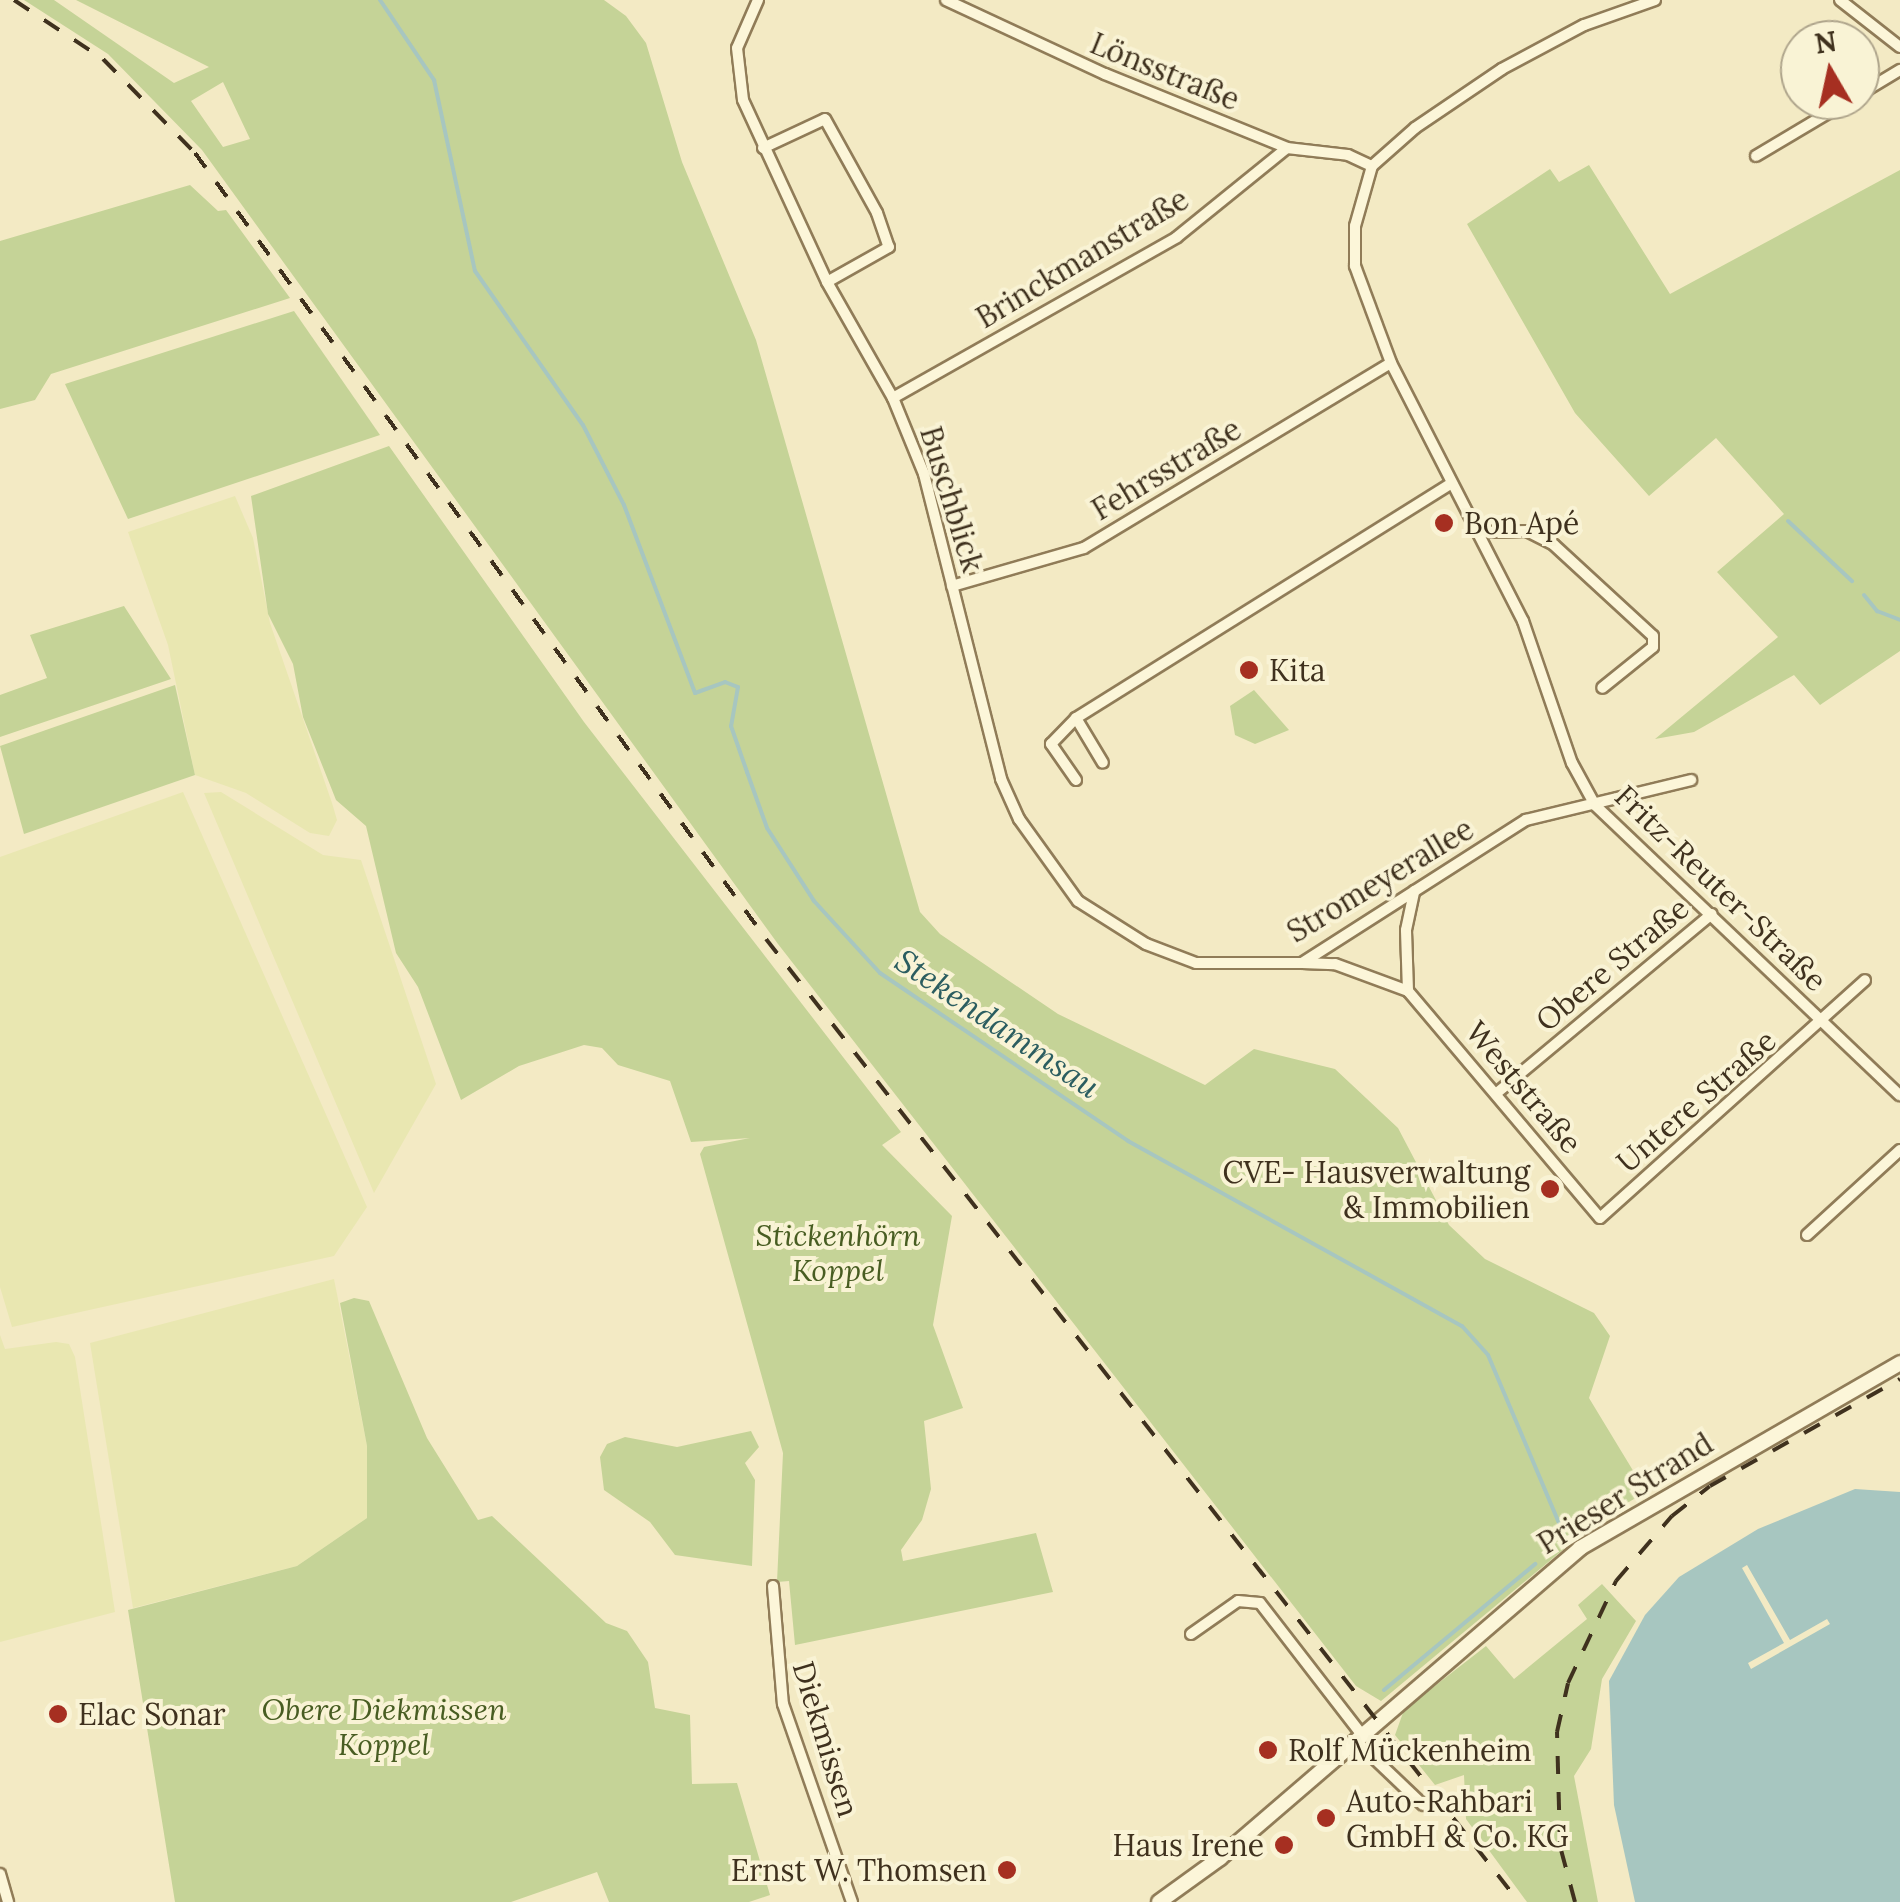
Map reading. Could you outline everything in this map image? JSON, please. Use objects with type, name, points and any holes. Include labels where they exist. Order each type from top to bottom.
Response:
[{"type":"street","name":"Buschblick","points":[[758,0],[738,48],[737,74],[762,148],[827,282],[893,398],[924,474],[993,745]]},
{"type":"street","name":"Lönsstraße","points":[[946,0],[1105,74],[1288,148],[1348,155],[1372,166]]},
{"type":"street","points":[[1372,166],[1428,116],[1502,69],[1584,25],[1655,0]]},
{"type":"street","points":[[1840,0],[1900,48]]},
{"type":"street","points":[[762,148],[825,119],[877,213],[889,247],[827,282]]},
{"type":"street","points":[[1756,156],[1816,120]]},
{"type":"street","name":"Brinckmanstraße","points":[[893,398],[1176,236],[1288,148]]},
{"type":"street","name":"Fritz-Reuter-Straße","points":[[1372,166],[1356,226],[1356,266],[1391,363],[1523,621],[1572,763],[1596,805],[1900,1096]]},
{"type":"street","name":"Fehrsstraße","points":[[952,586],[1084,548],[1391,363]]},
{"type":"street","points":[[1076,780],[1051,744],[1076,718],[1452,483]]},
{"type":"street","points":[[1480,532],[1528,531],[1554,545],[1606,586],[1652,636],[1653,648],[1602,688]]},
{"type":"street","points":[[1076,718],[1103,763]]},
{"type":"street","name":"Stromeyerallee","points":[[993,745],[1019,820],[1052,872],[1108,922],[1196,963],[1302,963],[1526,820],[1596,805],[1616,794],[1691,780]]},
{"type":"street","points":[[1408,991],[1406,930],[1414,891]]},
{"type":"street","name":"Obere Straße","points":[[1498,1092],[1712,914]]},
{"type":"street","name":"Weststraße","points":[[1302,963],[1335,964],[1408,991],[1498,1092],[1600,1218]]},
{"type":"street","name":"Untere Straße","points":[[1600,1218],[1825,1022],[1864,980]]},
{"type":"street","points":[[1807,1235],[1900,1150]]},
{"type":"street","name":"Prieser Strand","points":[[1159,1902],[1220,1858],[1580,1548],[1900,1363]]},
{"type":"street","name":"Diekmissen","points":[[773,1586],[783,1704],[852,1902]]},
{"type":"street","points":[[1191,1634],[1238,1601],[1260,1604],[1358,1738],[1423,1805]]},
{"type":"street","points":[[0,1874],[8,1902]]},
{"type":"shaded area","points":[[235,496],[253,538],[270,623],[337,820],[329,836],[310,833],[246,793],[195,775],[168,645],[128,532]]},
{"type":"shaded area","points":[[183,792],[367,1207],[334,1256],[12,1327],[0,1287],[0,857]]},
{"type":"shaded area","points":[[221,792],[323,855],[361,860],[436,1084],[374,1193],[204,793]]},
{"type":"shaded area","points":[[334,1279],[367,1446],[367,1518],[297,1566],[133,1608],[90,1343]]},
{"type":"shaded area","points":[[0,1335],[5,1349],[56,1342],[69,1344],[75,1357],[115,1612],[0,1642]]},
{"type":"green space","points":[[24,0],[54,0],[174,83],[209,67],[76,0],[604,0],[626,16],[646,43],[682,162],[756,340],[920,912],[940,934],[1058,1014],[1205,1085],[1254,1049],[1335,1069],[1398,1128],[1449,1225],[1485,1259],[1594,1313],[1610,1336],[1589,1398],[1646,1492],[1562,1541],[1564,1549],[1381,1701],[1356,1686],[778,944],[202,150],[108,54]],"holes":[[[223,82],[250,139],[223,147],[191,101]]]},
{"type":"green space","points":[[1589,165],[1670,294],[1900,170],[1900,651],[1820,705],[1794,675],[1694,732],[1655,739],[1778,637],[1717,572],[1784,514],[1716,438],[1649,496],[1575,413],[1467,224],[1550,169],[1559,182]]},
{"type":"green space","points":[[190,185],[218,211],[226,210],[290,298],[51,374],[35,400],[0,409],[0,241]]},
{"type":"green space","points":[[294,311],[380,435],[128,519],[65,384]]},
{"type":"green space","name":"Stickenhörn Koppel","points":[[389,446],[584,722],[901,1132],[882,1145],[952,1216],[933,1325],[963,1408],[924,1421],[931,1489],[922,1520],[901,1550],[903,1561],[1036,1533],[1053,1592],[795,1645],[789,1581],[777,1582],[783,1453],[700,1154],[704,1147],[750,1138],[691,1142],[670,1081],[618,1065],[602,1048],[584,1045],[519,1066],[461,1100],[418,987],[396,953],[366,826],[336,800],[303,717],[293,664],[268,614],[251,496]]},
{"type":"green space","points":[[124,606],[171,679],[0,737],[0,695],[47,678],[30,635]]},
{"type":"green space","points":[[175,685],[195,775],[24,834],[0,746]]},
{"type":"green space","points":[[1254,690],[1289,730],[1255,744],[1235,735],[1230,706]]},
{"type":"green space","name":"Obere Diekmissen Koppel","points":[[354,1298],[369,1301],[427,1438],[478,1520],[492,1516],[606,1623],[627,1631],[648,1662],[655,1708],[690,1715],[692,1784],[737,1783],[770,1895],[749,1902],[609,1902],[597,1872],[511,1902],[175,1902],[128,1610],[297,1566],[367,1518],[367,1446],[340,1303]]},
{"type":"green space","points":[[751,1431],[759,1447],[745,1463],[755,1480],[752,1566],[675,1555],[650,1522],[604,1490],[600,1457],[607,1444],[625,1437],[677,1447]]},
{"type":"green space","points":[[1602,1584],[1636,1621],[1602,1679],[1591,1749],[1574,1776],[1598,1902],[1527,1902],[1466,1819],[1464,1775],[1435,1785],[1395,1735],[1404,1710],[1486,1646],[1514,1679],[1587,1619],[1578,1605]]},
{"type":"water","points":[[1855,1489],[1900,1492],[1900,1902],[1635,1902],[1614,1805],[1609,1681],[1645,1615],[1679,1577],[1758,1529]]},
{"type":"pier","points":[[1747,1565],[1790,1640],[1827,1619],[1830,1624],[1751,1669],[1748,1663],[1784,1643],[1742,1568]]},
{"type":"waterway","name":"Stekendammsau","points":[[380,0],[434,80],[475,271],[583,425],[624,505],[695,693],[725,682],[738,687],[731,726],[747,772],[767,828],[814,901],[880,973],[1128,1141],[1462,1326],[1488,1355],[1565,1537]]},
{"type":"waterway","points":[[1788,521],[1852,581]]},
{"type":"waterway","points":[[1864,595],[1877,611],[1900,620]]},
{"type":"waterway","points":[[1384,1690],[1535,1564]]},
{"type":"railway","points":[[14,0],[103,59],[195,153],[766,939],[1519,1902]]},
{"type":"railway","points":[[1575,1902],[1560,1846],[1557,1732],[1568,1683],[1616,1581],[1672,1516],[1710,1486],[1900,1379]]},
{"type":"place","name":"Bon Apé","points":[[1444,523]]},
{"type":"place","name":"Kita","points":[[1249,670]]},
{"type":"place","name":"CVE- Hausverwaltung & Immobilien","points":[[1550,1189]]},
{"type":"place","name":"Elac Sonar","points":[[58,1714]]},
{"type":"place","name":"Rolf Mückenheim","points":[[1268,1750]]},
{"type":"place","name":"Auto-Rahbari GmbH & Co. KG","points":[[1326,1818]]},
{"type":"place","name":"Haus Irene","points":[[1284,1845]]},
{"type":"place","name":"Ernst W. Thomsen","points":[[1007,1870]]}]
